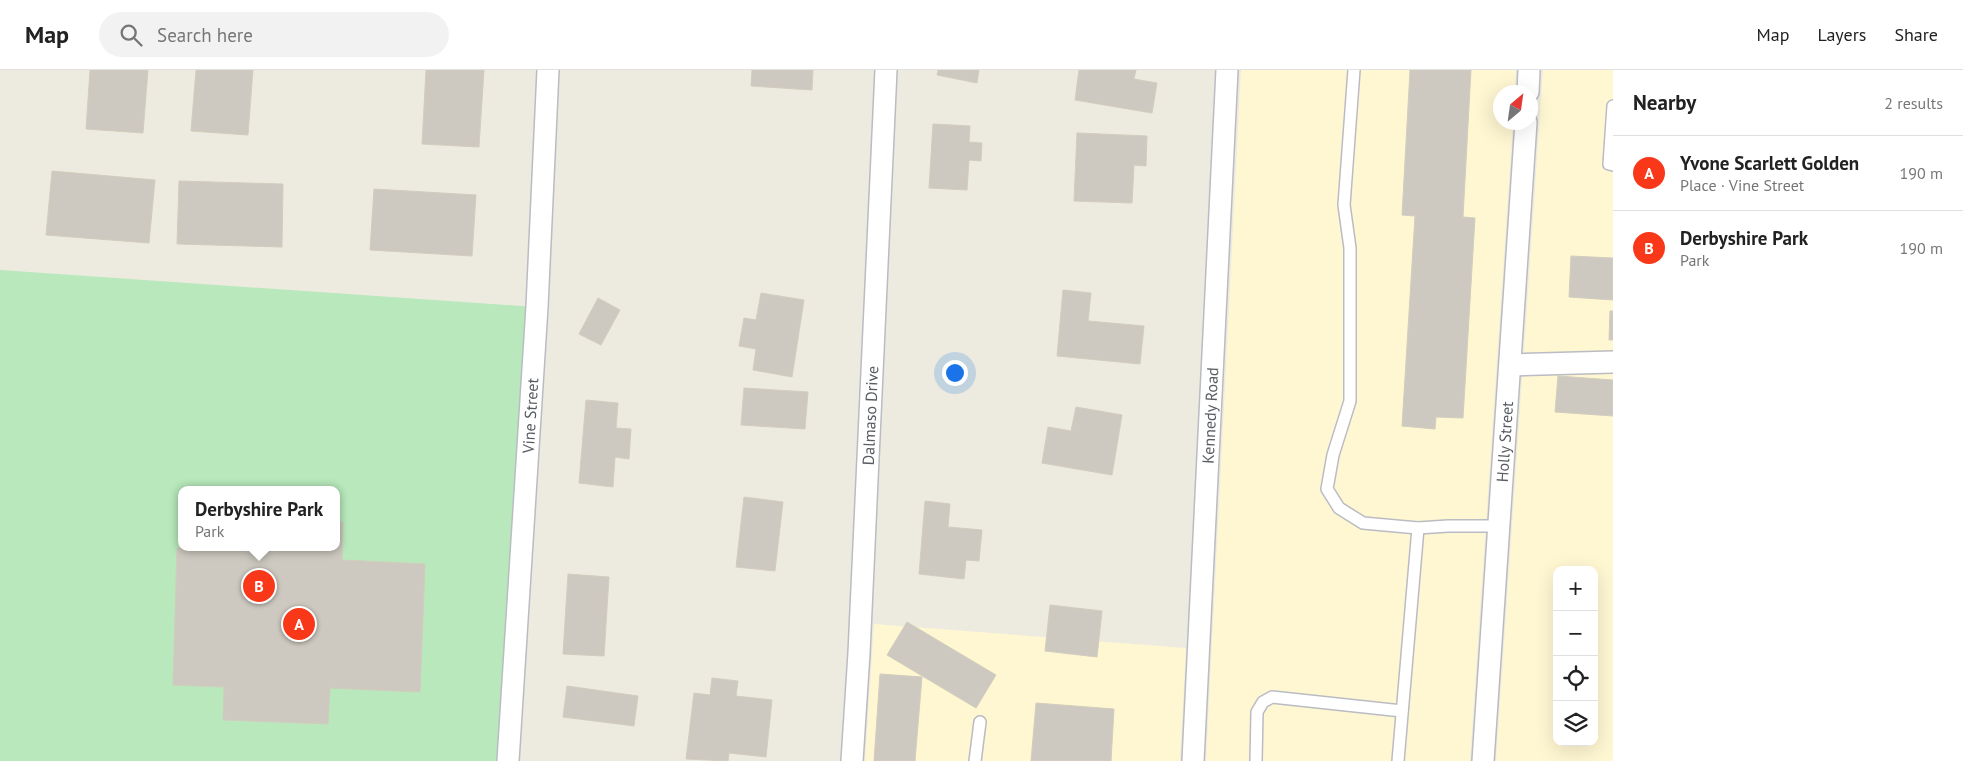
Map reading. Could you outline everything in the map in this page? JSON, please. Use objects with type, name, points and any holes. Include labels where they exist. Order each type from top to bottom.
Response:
[{"type":"street","name":"Vine Street","points":[[508,761],[537,307],[548,70]]},
{"type":"street","name":"Dalmaso Drive","points":[[852,761],[860,633],[886,70]]},
{"type":"street","name":"Kennedy Road","points":[[1193,761],[1228,70]]},
{"type":"street","points":[[1528,85],[1529,70]]},
{"type":"street","name":"Holly Street","points":[[1483,761],[1525,130]]},
{"type":"street","points":[[1510,365],[1613,362]]},
{"type":"lane","points":[[1354,70],[1344,205],[1350,248],[1350,401],[1333,455],[1327,488],[1339,508],[1364,523],[1418,528],[1499,526]]},
{"type":"lane","points":[[1613,106],[1609,164],[1613,165]]},
{"type":"lane","points":[[1398,761],[1418,528]]},
{"type":"lane","points":[[1256,761],[1257,712],[1264,702],[1272,697],[1402,711]]},
{"type":"lane","points":[[975,761],[980,722]]},
{"type":"shaded area","points":[[1241,70],[1516,70],[1515,85],[1493,85],[1493,130],[1513,130],[1470,761],[1206,761]]},
{"type":"shaded area","points":[[1543,70],[1613,70],[1613,761],[1496,761]]},
{"type":"shaded area","points":[[874,624],[1186,648],[1180,761],[865,761]]},
{"type":"green space","points":[[0,270],[537,307],[508,761],[0,761]]},
{"type":"building","points":[[90,70],[148,70],[143,133],[86,129]]},
{"type":"building","points":[[196,70],[253,70],[248,135],[191,131]]},
{"type":"building","points":[[426,70],[484,70],[479,147],[422,144]]},
{"type":"building","points":[[752,70],[813,70],[812,90],[751,86]]},
{"type":"building","points":[[938,70],[979,70],[977,83],[937,75]]},
{"type":"building","points":[[1079,70],[1136,70],[1134,79],[1157,83],[1152,113],[1075,100]]},
{"type":"building","points":[[1410,70],[1471,70],[1463,217],[1475,218],[1463,418],[1436,417],[1435,429],[1402,426],[1415,216],[1402,215]]},
{"type":"building","points":[[933,124],[970,126],[969,142],[982,143],[981,161],[969,160],[967,190],[929,188]]},
{"type":"building","points":[[1077,133],[1147,136],[1146,166],[1134,165],[1132,203],[1074,201]]},
{"type":"building","points":[[52,171],[155,180],[149,243],[46,235]]},
{"type":"building","points":[[179,181],[283,184],[282,247],[177,244]]},
{"type":"building","points":[[374,189],[476,195],[472,256],[370,250]]},
{"type":"building","points":[[1571,256],[1613,258],[1613,300],[1569,297]]},
{"type":"building","points":[[1063,290],[1091,293],[1088,321],[1144,326],[1140,364],[1057,356]]},
{"type":"building","points":[[761,293],[804,300],[792,377],[753,370],[756,349],[739,346],[744,318],[756,320]]},
{"type":"building","points":[[598,298],[620,310],[601,345],[579,334]]},
{"type":"building","points":[[1610,311],[1613,311],[1613,340],[1609,340]]},
{"type":"building","points":[[1558,376],[1613,380],[1613,416],[1555,412]]},
{"type":"building","points":[[744,388],[808,392],[805,429],[741,425]]},
{"type":"building","points":[[586,400],[618,403],[616,428],[631,429],[629,459],[615,457],[613,487],[579,483]]},
{"type":"building","points":[[1076,407],[1122,415],[1112,475],[1042,463],[1048,427],[1071,431]]},
{"type":"building","points":[[744,497],[783,502],[775,571],[736,567]]},
{"type":"building","points":[[925,501],[950,504],[948,527],[982,530],[979,561],[966,560],[964,579],[919,574]]},
{"type":"building","points":[[340,522],[343,522],[342,560],[425,564],[420,692],[330,688],[328,724],[223,720],[224,687],[173,685],[177,548],[178,551],[340,551]]},
{"type":"building","points":[[568,574],[609,577],[604,656],[563,654]]},
{"type":"building","points":[[1050,605],[1102,611],[1097,657],[1045,651]]},
{"type":"building","points":[[907,622],[996,675],[976,708],[887,655]]},
{"type":"building","points":[[880,674],[922,677],[915,761],[874,761]]},
{"type":"building","points":[[712,678],[738,681],[736,696],[772,700],[766,757],[729,753],[728,761],[686,759],[694,693],[710,695]]},
{"type":"building","points":[[567,686],[638,696],[634,726],[563,717]]},
{"type":"building","points":[[1036,703],[1114,709],[1111,761],[1031,761]]},
{"type":"place","name":"Derbyshire Park","points":[[259,586]]},
{"type":"place","name":"Yvone Scarlett Golden","points":[[299,624]]}]
